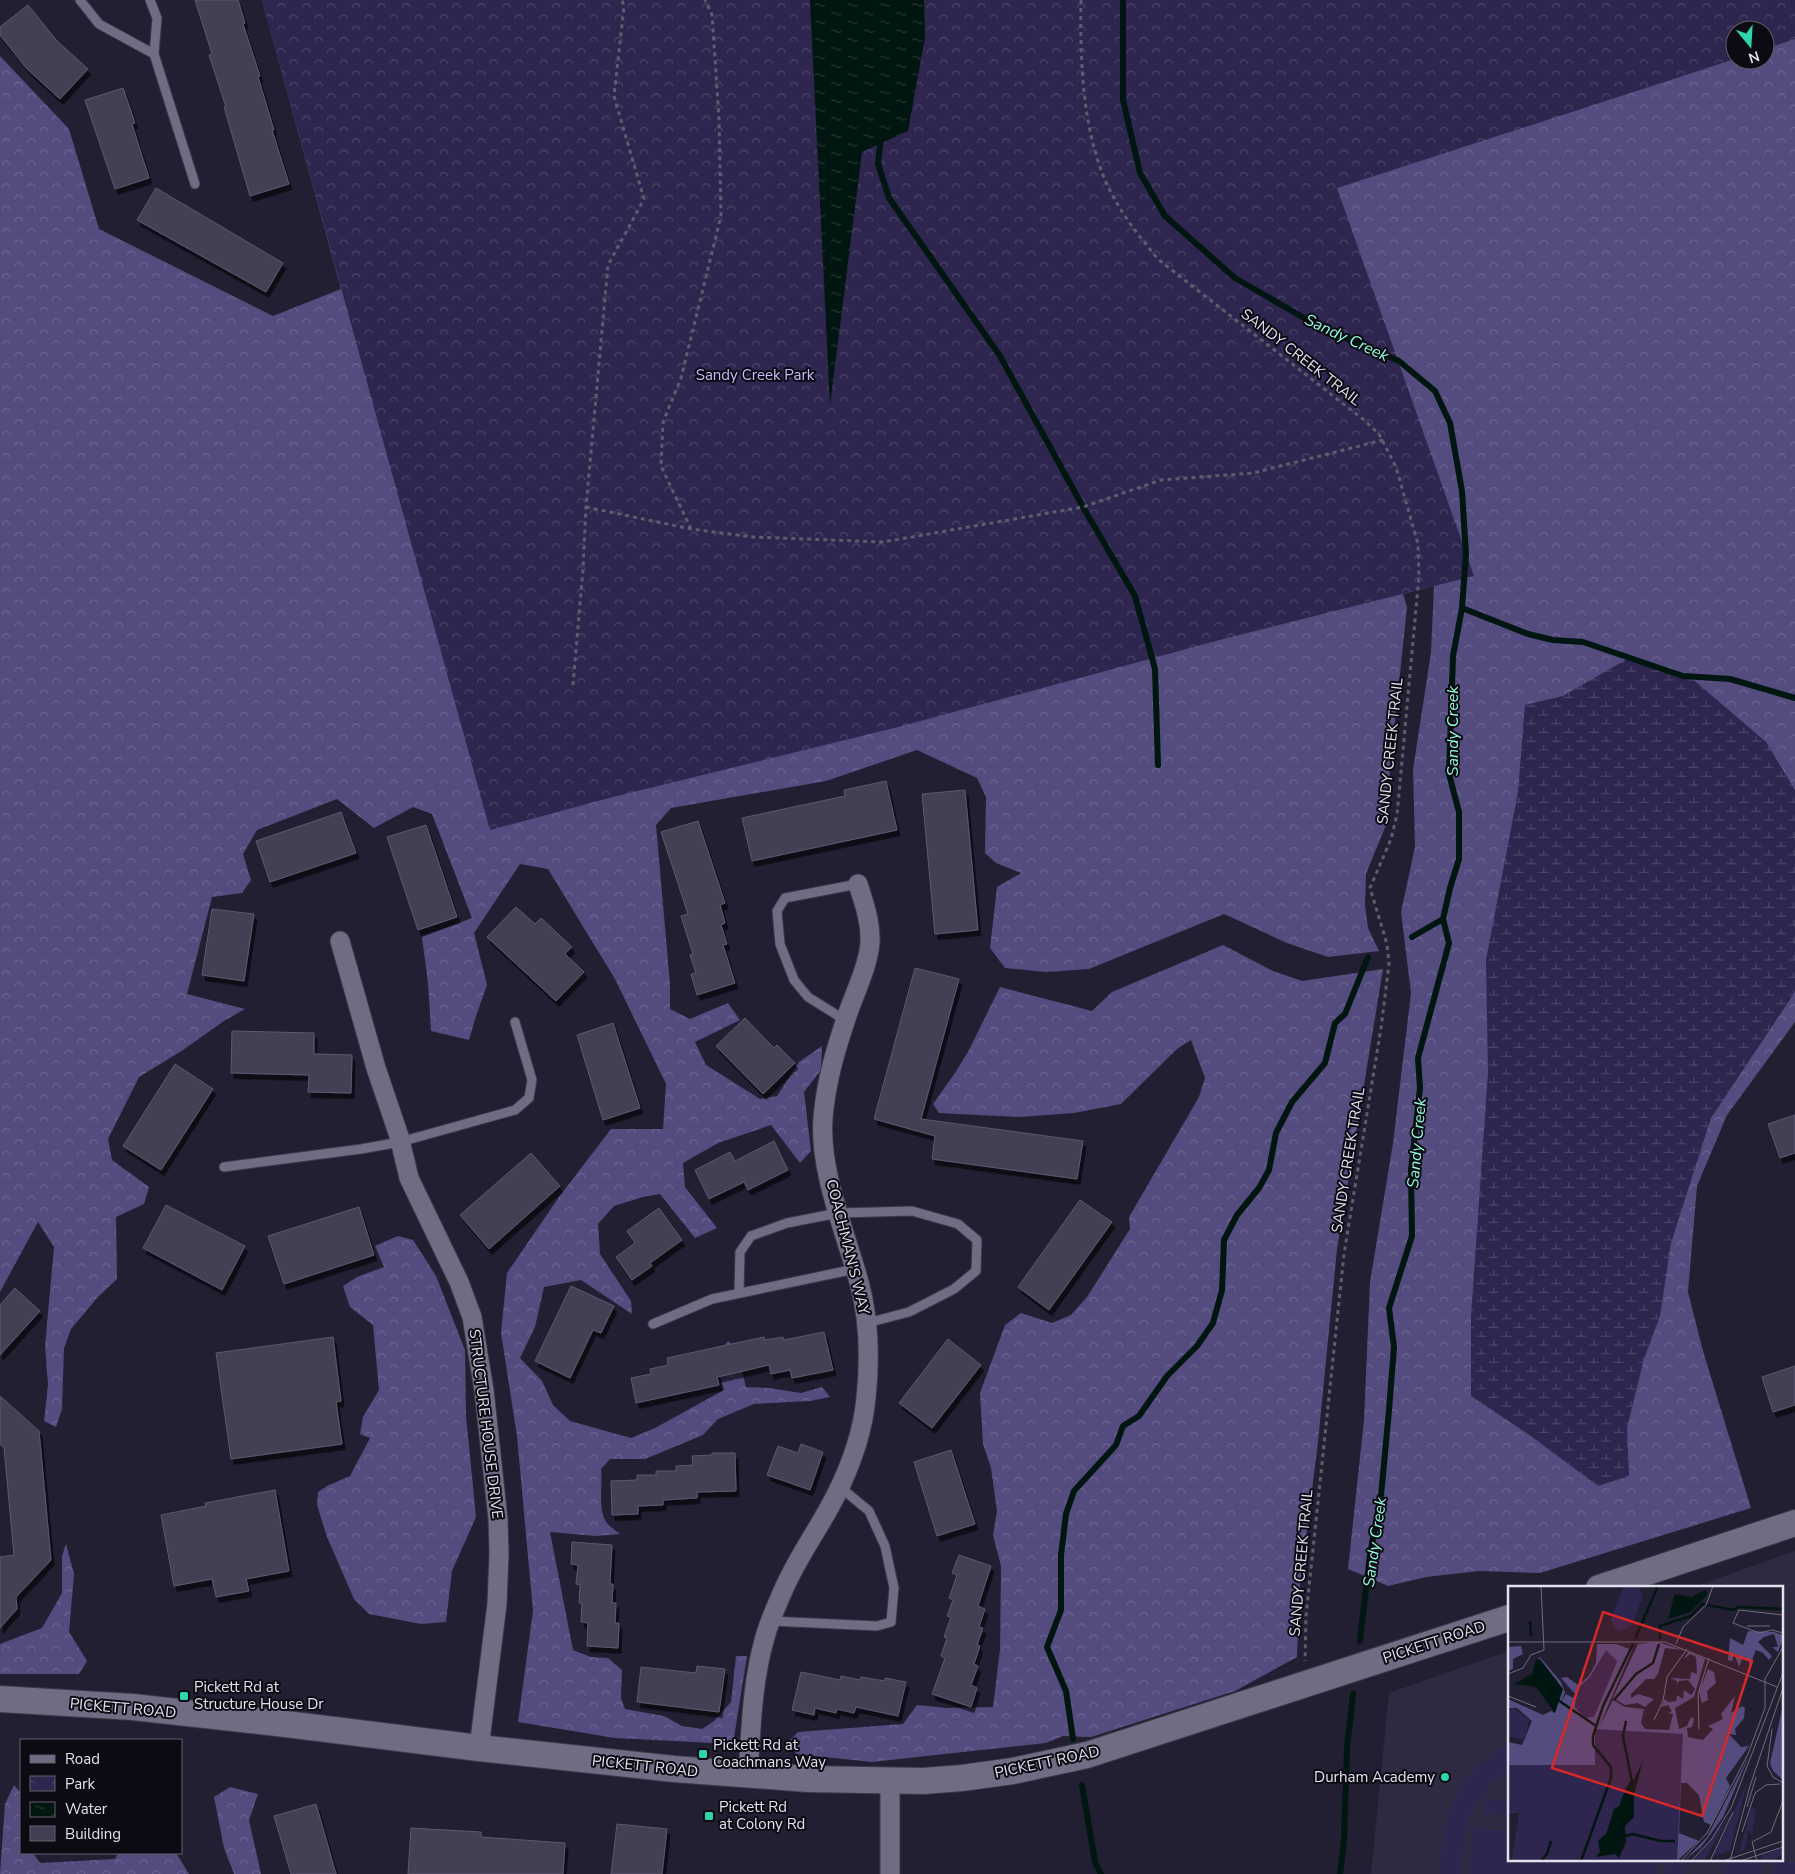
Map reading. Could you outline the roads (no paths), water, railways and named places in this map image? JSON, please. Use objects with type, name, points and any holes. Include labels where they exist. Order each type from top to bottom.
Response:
[{"type":"street","name":"COACHMAN'S WAY","points":[[748,1776],[754,1695],[765,1636],[782,1592],[800,1554],[840,1487],[859,1437],[866,1400],[868,1376],[867,1323],[844,1227],[838,1213],[824,1149],[823,1120],[827,1086],[835,1050],[865,964],[870,943],[869,919],[858,884]]},
{"type":"street","name":"STRUCTURE HOUSE DRIVE","points":[[340,941],[409,1178],[459,1282],[472,1317],[484,1390],[498,1519],[499,1554],[497,1604],[479,1748]]},
{"type":"street","points":[[1605,1586],[1795,1523]]},
{"type":"street","name":"PICKETT ROAD","points":[[0,1699],[133,1707],[602,1762],[748,1776],[890,1781],[962,1778],[1053,1764],[1087,1755],[1508,1618]]},
{"type":"street","points":[[890,1781],[890,1874]]},
{"type":"lane","points":[[80,0],[98,24],[154,54]]},
{"type":"lane","points":[[150,0],[157,18],[154,54],[195,184]]},
{"type":"lane","points":[[846,1020],[808,997],[794,980],[780,944],[776,911],[785,898],[858,884]]},
{"type":"lane","points":[[224,1167],[400,1142],[515,1110],[529,1098],[532,1080],[515,1022]]},
{"type":"lane","points":[[739,1293],[740,1252],[751,1236],[787,1223],[838,1213],[912,1212],[958,1224],[977,1240],[976,1271],[954,1289],[909,1312],[867,1323]]},
{"type":"lane","points":[[653,1324],[712,1299],[855,1269]]},
{"type":"lane","points":[[771,1621],[878,1626],[891,1622],[894,1588],[885,1546],[869,1511],[840,1487]]},
{"type":"water","points":[[810,0],[924,0],[925,37],[908,131],[862,152],[830,405]]},
{"type":"waterway","name":"Sandy Creek","points":[[1123,0],[1123,100],[1140,173],[1165,216],[1235,278],[1318,326],[1399,361],[1435,391],[1450,423],[1462,491],[1466,554],[1462,608],[1453,656],[1449,774],[1459,812],[1459,859],[1443,919],[1449,943],[1418,1058],[1420,1088],[1411,1170],[1412,1236],[1389,1308],[1394,1347],[1389,1410],[1381,1496],[1370,1554],[1360,1641]]},
{"type":"waterway","points":[[881,136],[878,164],[889,198],[1000,356],[1083,507],[1135,596],[1155,669],[1158,765]]},
{"type":"waterway","points":[[1462,608],[1528,634],[1553,640],[1583,642],[1683,676],[1730,679],[1795,698]]},
{"type":"waterway","points":[[1412,937],[1443,919]]},
{"type":"waterway","points":[[1073,1739],[1066,1691],[1047,1647],[1061,1610],[1061,1555],[1066,1514],[1074,1491],[1116,1445],[1123,1426],[1139,1416],[1167,1376],[1197,1346],[1213,1323],[1222,1290],[1224,1240],[1237,1215],[1259,1188],[1269,1170],[1276,1133],[1292,1102],[1325,1063],[1335,1023],[1345,1014],[1368,957]]},
{"type":"waterway","name":"Sandy Creek","points":[[1340,1874],[1344,1840],[1347,1747],[1353,1694]]},
{"type":"waterway","points":[[1082,1785],[1095,1862],[1101,1874]]},
{"type":"place","name":"Pickett Rd at Structure House Dr","points":[[184,1696]]},
{"type":"place","name":"Pickett Rd at Coachmans Way","points":[[703,1754]]},
{"type":"place","name":"Durham Academy","points":[[1445,1777]]},
{"type":"place","name":"Pickett Rd at Colony Rd","points":[[709,1816]]},
{"type":"park label","name":"Sandy Creek Park","points":[[755,375]]}]
